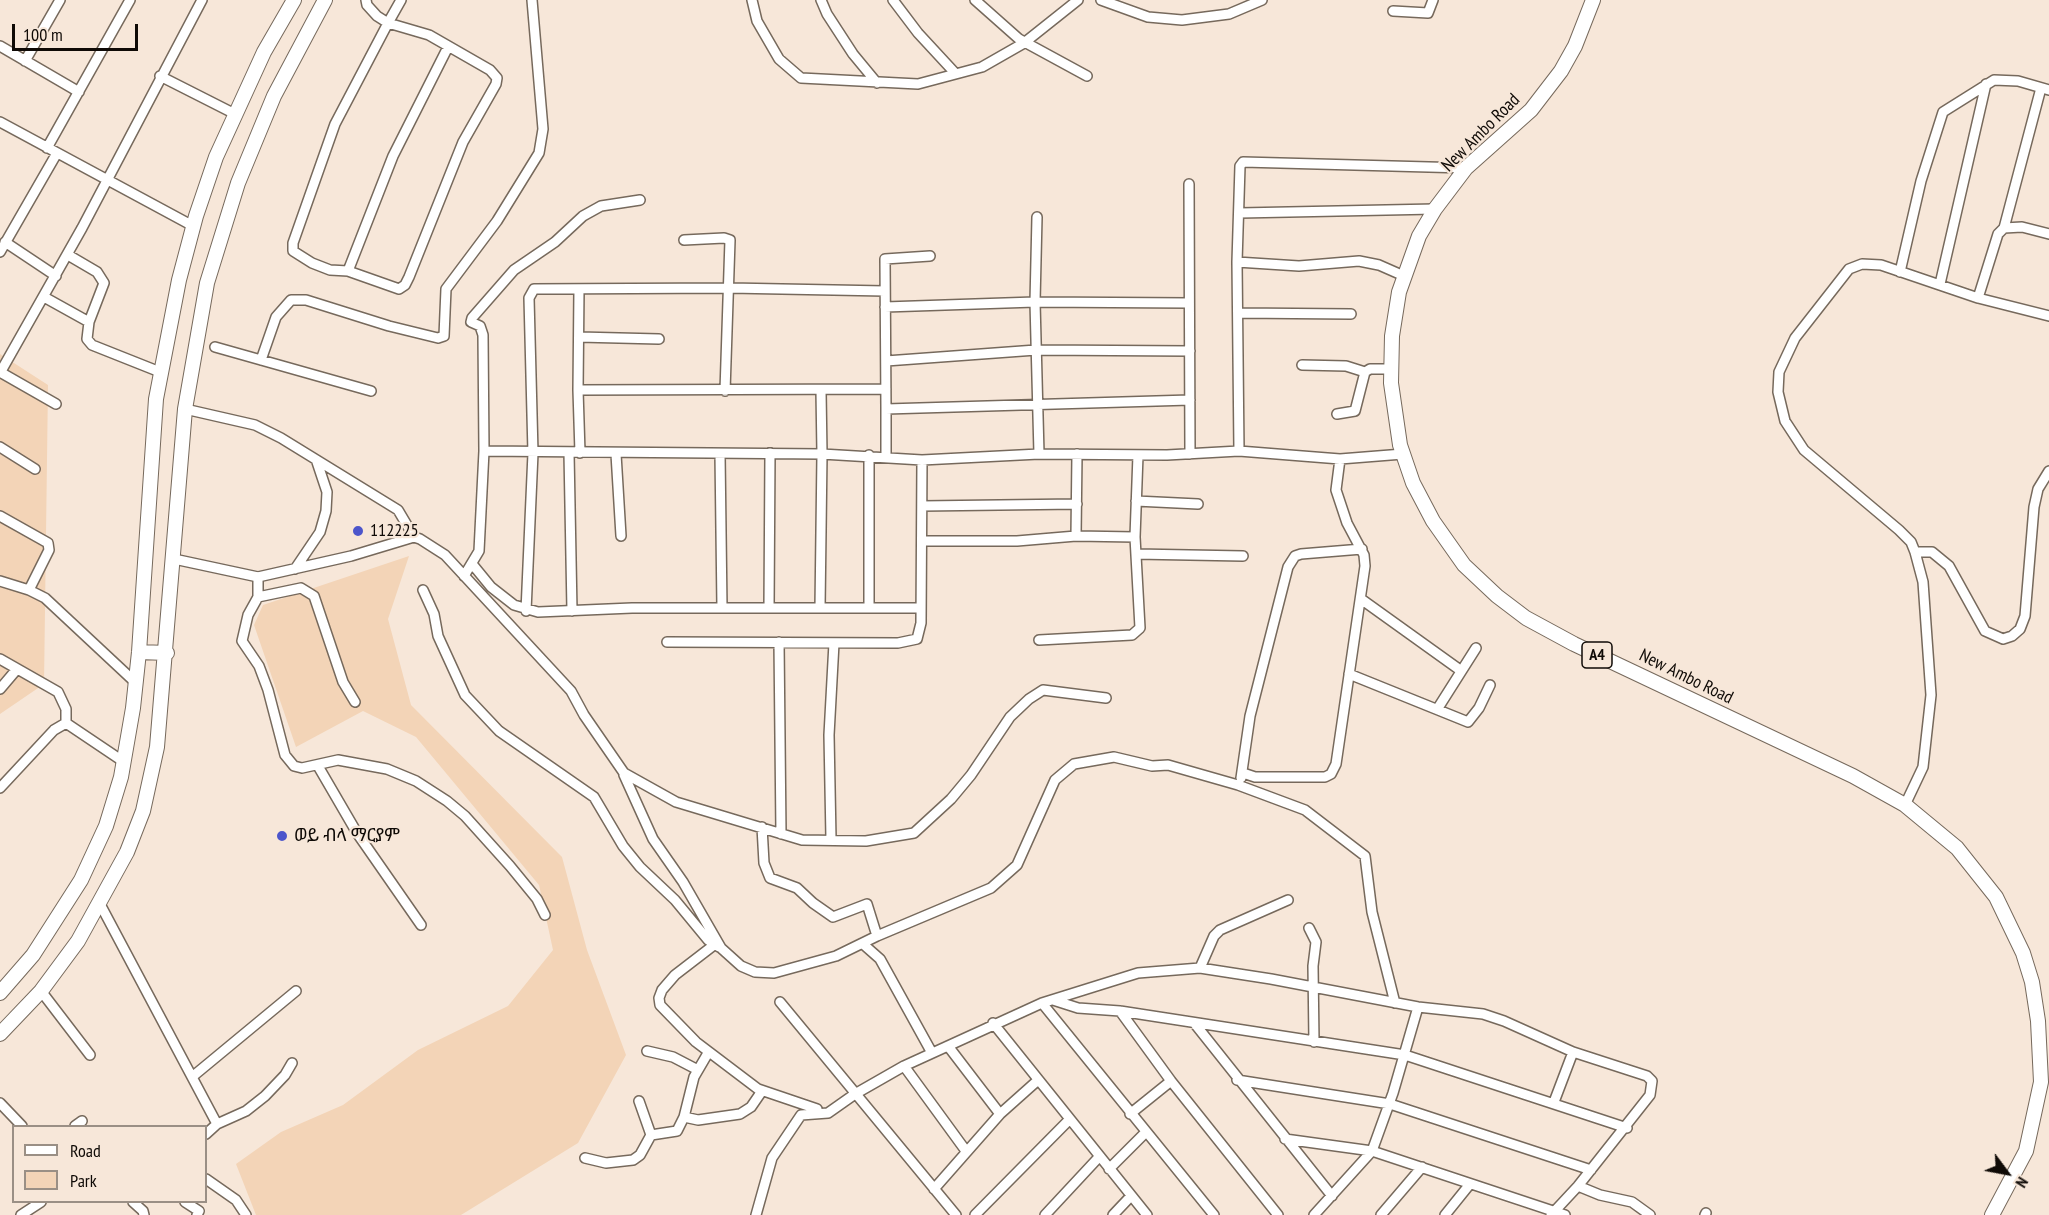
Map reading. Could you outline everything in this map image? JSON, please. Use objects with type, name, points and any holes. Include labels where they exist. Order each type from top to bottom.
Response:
[{"type":"main road","points":[[0,993],[33,955],[81,880],[106,826],[124,762],[136,683],[145,542],[160,372],[176,291],[193,226],[216,157],[264,52],[294,0]]},
{"type":"main road","points":[[0,1034],[41,991],[78,941],[127,852],[143,811],[157,747],[167,653],[185,408],[207,283],[235,193],[274,96],[325,0]]},
{"type":"main road","name":"New Ambo Road","points":[[1593,0],[1575,45],[1549,87],[1531,110],[1466,168],[1435,209],[1419,236],[1404,276],[1392,336],[1391,383],[1403,454],[1413,483],[1448,543],[1464,565],[1497,597],[1526,618],[1574,644],[1853,776],[1905,805],[1957,848],[1996,897],[2012,926],[2023,953],[2036,1000],[2045,1069],[2026,1151],[1992,1215]]},
{"type":"main road","points":[[139,652],[167,653]]},
{"type":"street","points":[[25,61],[60,0]]},
{"type":"street","points":[[47,148],[130,0]]},
{"type":"street","points":[[56,404],[0,373],[68,255],[160,76],[202,0]]},
{"type":"street","points":[[366,0],[371,11],[388,23],[429,35],[490,70],[497,78],[496,84],[463,142],[405,285],[399,289],[348,271],[330,270],[312,263],[293,251],[293,243],[334,124],[388,23],[401,0]]},
{"type":"street","points":[[261,360],[276,317],[291,300],[306,300],[389,326],[438,338],[444,336],[446,289],[497,221],[539,153],[543,129],[532,0]]},
{"type":"street","points":[[752,0],[757,21],[779,59],[801,78],[918,84],[982,67],[1024,43],[1078,0]]},
{"type":"street","points":[[821,0],[853,54],[877,83]]},
{"type":"street","points":[[893,0],[955,74]]},
{"type":"street","points":[[975,0],[997,22],[1024,43],[1087,76]]},
{"type":"street","points":[[1101,0],[1148,17],[1182,20],[1229,14],[1262,0]]},
{"type":"street","points":[[1393,11],[1428,13],[1433,0]]},
{"type":"street","points":[[0,46],[79,92]]},
{"type":"street","points":[[348,271],[393,156],[448,47]]},
{"type":"street","points":[[160,76],[235,114]]},
{"type":"street","points":[[1900,272],[1921,181],[1939,119],[1947,107],[1986,84],[2001,79],[2045,89],[2004,228],[1998,234],[1978,297]]},
{"type":"street","points":[[1940,284],[1986,84]]},
{"type":"street","points":[[0,123],[193,226]]},
{"type":"street","points":[[0,252],[57,153]]},
{"type":"street","points":[[1239,451],[1237,262],[1240,213],[1238,172],[1243,162],[1466,168]]},
{"type":"street","points":[[1189,184],[1190,454]]},
{"type":"street","points":[[464,576],[479,551],[484,451],[483,335],[482,329],[471,322],[472,318],[514,270],[555,242],[583,216],[601,206],[640,200]]},
{"type":"street","points":[[1240,213],[1435,209]]},
{"type":"street","points":[[1037,217],[1035,302],[1039,454]]},
{"type":"street","points":[[2004,228],[2022,227],[2049,234]]},
{"type":"street","points":[[684,240],[724,238],[730,240],[725,391]]},
{"type":"street","points":[[5,242],[56,276]]},
{"type":"street","points":[[68,255],[96,272],[104,283],[89,322],[87,339],[92,345],[160,372]]},
{"type":"street","points":[[886,456],[885,259],[930,256]]},
{"type":"street","points":[[1237,262],[1299,267],[1359,261],[1379,265],[1404,276]]},
{"type":"street","points":[[1905,805],[1923,766],[1931,695],[1923,582],[1915,552],[1911,542],[1899,530],[1804,450],[1785,421],[1778,392],[1779,372],[1795,338],[1849,269],[1871,263],[1978,297],[2049,316]]},
{"type":"street","points":[[526,611],[533,453],[531,292],[539,288],[885,291]]},
{"type":"street","points":[[579,288],[580,453]]},
{"type":"street","points":[[44,297],[89,322]]},
{"type":"street","points":[[885,307],[1035,302],[1189,303]]},
{"type":"street","points":[[1238,313],[1351,314]]},
{"type":"street","points":[[579,337],[659,339]]},
{"type":"street","points":[[215,347],[371,391]]},
{"type":"street","points":[[886,361],[1036,350],[1190,351]]},
{"type":"street","points":[[1302,364],[1346,366],[1365,372]]},
{"type":"street","points":[[1337,414],[1355,411],[1365,372],[1370,369],[1392,369]]},
{"type":"street","points":[[578,390],[886,389]]},
{"type":"street","points":[[820,608],[821,391]]},
{"type":"street","points":[[886,409],[1190,400]]},
{"type":"street","points":[[185,408],[255,425],[398,510],[414,537],[433,546],[464,576],[571,691],[584,715],[624,774],[652,839],[683,882],[718,947]]},
{"type":"street","points":[[0,447],[35,469]]},
{"type":"street","points":[[484,451],[616,454],[822,454],[886,456],[922,460],[1039,454],[1138,455],[1239,451],[1340,459],[1403,454]]},
{"type":"street","points":[[569,453],[572,611]]},
{"type":"street","points":[[768,608],[770,453]]},
{"type":"street","points":[[616,454],[621,536]]},
{"type":"street","points":[[720,454],[722,608]]},
{"type":"street","points":[[1076,536],[1077,454]]},
{"type":"street","points":[[869,455],[869,608]]},
{"type":"street","points":[[1039,640],[1132,635],[1140,628],[1135,537],[1138,455]]},
{"type":"street","points":[[1243,773],[1255,777],[1325,777],[1331,774],[1336,764],[1365,566],[1362,549],[1340,506],[1336,490],[1340,459]]},
{"type":"street","points":[[667,642],[913,642],[920,633],[922,460]]},
{"type":"street","points":[[294,570],[320,532],[326,511],[327,492],[317,462]]},
{"type":"street","points":[[1915,552],[1932,552],[1949,566],[1985,631],[2003,639],[2012,636],[2020,629],[2025,616],[2034,507],[2038,489],[2049,471]]},
{"type":"street","points":[[1136,501],[1198,504]]},
{"type":"street","points":[[921,506],[1077,504]]},
{"type":"street","points":[[0,516],[48,543],[49,550],[29,590]]},
{"type":"street","points":[[922,541],[1017,541],[1076,536],[1135,537]]},
{"type":"street","points":[[174,559],[258,577],[294,570],[414,537]]},
{"type":"street","points":[[1238,785],[1243,773],[1250,716],[1288,567],[1295,556],[1300,554],[1362,549]]},
{"type":"street","points":[[1136,554],[1243,556]]},
{"type":"street","points":[[472,565],[491,587],[514,605],[526,611],[921,608]]},
{"type":"street","points":[[258,577],[258,597],[248,615],[242,641],[262,674],[285,755],[294,766],[302,768],[346,760],[387,769],[416,781],[465,816],[537,899],[545,915]]},
{"type":"street","points":[[0,581],[29,590],[45,598],[136,683]]},
{"type":"street","points":[[258,597],[301,588],[314,597],[343,682],[355,702]]},
{"type":"street","points":[[423,590],[434,614],[438,636],[465,695],[499,731],[594,797],[623,846],[640,867],[675,900],[718,947],[741,966],[756,972],[774,973],[837,956],[877,936],[966,900],[1006,878],[1021,857],[1027,838],[1054,780],[1074,765],[1114,757],[1152,766],[1168,765],[1238,785],[1305,810],[1365,856],[1372,912],[1395,1003]]},
{"type":"street","points":[[1361,599],[1460,670]]},
{"type":"street","points":[[779,642],[781,834]]},
{"type":"street","points":[[831,839],[829,735],[834,643]]},
{"type":"street","points":[[1438,708],[1476,648]]},
{"type":"street","points":[[0,659],[58,692],[66,709],[66,723]]},
{"type":"street","points":[[0,689],[16,669]]},
{"type":"street","points":[[1349,674],[1470,721],[1490,685]]},
{"type":"street","points":[[624,774],[676,802],[781,834],[819,842],[831,839],[866,841],[914,833],[964,783],[1010,717],[1029,699],[1043,690],[1106,698]]},
{"type":"street","points":[[66,723],[124,762]]},
{"type":"street","points":[[0,788],[54,730],[66,723]]},
{"type":"street","points":[[318,766],[357,833],[421,926]]},
{"type":"street","points":[[762,827],[764,863],[770,878],[801,890],[813,903],[833,917],[867,904],[877,936]]},
{"type":"street","points":[[1200,968],[1214,936],[1220,930],[1288,900]]},
{"type":"street","points":[[100,904],[217,1124]]},
{"type":"street","points":[[1309,928],[1316,942],[1313,987],[1314,1042]]},
{"type":"street","points":[[862,944],[880,959],[932,1053]]},
{"type":"street","points":[[718,947],[675,975],[659,998],[666,1013],[708,1053],[762,1091],[828,1113]]},
{"type":"street","points":[[756,1215],[772,1158],[797,1118],[808,1112],[828,1113],[855,1094],[904,1066],[948,1047],[993,1023],[1042,1003],[1138,973],[1200,968],[1418,1007],[1489,1016],[1574,1052],[1647,1076],[1652,1081],[1650,1095],[1627,1128],[1552,1213]]},
{"type":"street","points":[[41,991],[90,1055]]},
{"type":"street","points":[[192,1077],[296,991]]},
{"type":"street","points":[[1053,1000],[1065,1006],[1120,1011],[1405,1055],[1554,1102],[1627,1128]]},
{"type":"street","points":[[780,1002],[956,1215]]},
{"type":"street","points":[[1042,1003],[1145,1133],[1214,1215]]},
{"type":"street","points":[[1314,1215],[1372,1151],[1390,1104],[1418,1007]]},
{"type":"street","points":[[1120,1011],[1171,1081],[1278,1215]]},
{"type":"street","points":[[993,1023],[1036,1081],[1147,1215]]},
{"type":"street","points":[[1196,1024],[1332,1196]]},
{"type":"street","points":[[948,1047],[1000,1114]]},
{"type":"street","points":[[647,1051],[673,1057],[698,1070]]},
{"type":"street","points":[[1554,1102],[1574,1052]]},
{"type":"street","points":[[651,1135],[674,1134],[680,1128],[698,1070],[708,1053]]},
{"type":"street","points":[[207,1133],[217,1124],[246,1110],[265,1096],[285,1075],[292,1063]]},
{"type":"street","points":[[904,1066],[966,1151]]},
{"type":"street","points":[[1238,1080],[1390,1104],[1591,1170]]},
{"type":"street","points":[[934,1189],[1000,1114],[1036,1081]]},
{"type":"street","points":[[1130,1114],[1171,1081]]},
{"type":"street","points":[[684,1118],[698,1120],[740,1114],[751,1107],[762,1091]]},
{"type":"street","points":[[585,1158],[606,1163],[633,1160],[640,1155],[651,1135],[639,1101]]},
{"type":"street","points":[[0,1103],[21,1125]]},
{"type":"street","points":[[975,1215],[1069,1120]]},
{"type":"street","points":[[1108,1169],[1145,1133]]},
{"type":"street","points":[[1285,1138],[1372,1151],[1552,1213],[1565,1215]]},
{"type":"street","points":[[1045,1215],[1099,1157]]},
{"type":"street","points":[[1381,1215],[1422,1167]]},
{"type":"street","points":[[207,1180],[236,1200],[246,1215]]},
{"type":"street","points":[[1446,1215],[1470,1184]]},
{"type":"street","points":[[1578,1186],[1600,1195],[1632,1202],[1650,1215]]},
{"type":"street","points":[[1113,1215],[1131,1196]]},
{"type":"street","points":[[21,1215],[39,1203]]},
{"type":"street","points":[[187,1203],[199,1211],[197,1215]]},
{"type":"green space","points":[[0,354],[48,385],[44,684],[0,714]]},
{"type":"green space","points":[[409,556],[388,619],[411,705],[562,857],[587,950],[626,1055],[578,1143],[461,1215],[256,1215],[236,1164],[281,1132],[343,1105],[418,1050],[508,1006],[553,950],[539,885],[416,737],[363,711],[296,747],[254,625],[263,605]]},
{"type":"place","name":"112225","points":[[358,531]]},
{"type":"place","name":"ወይ ብላ ማርያም","points":[[282,836]]}]
